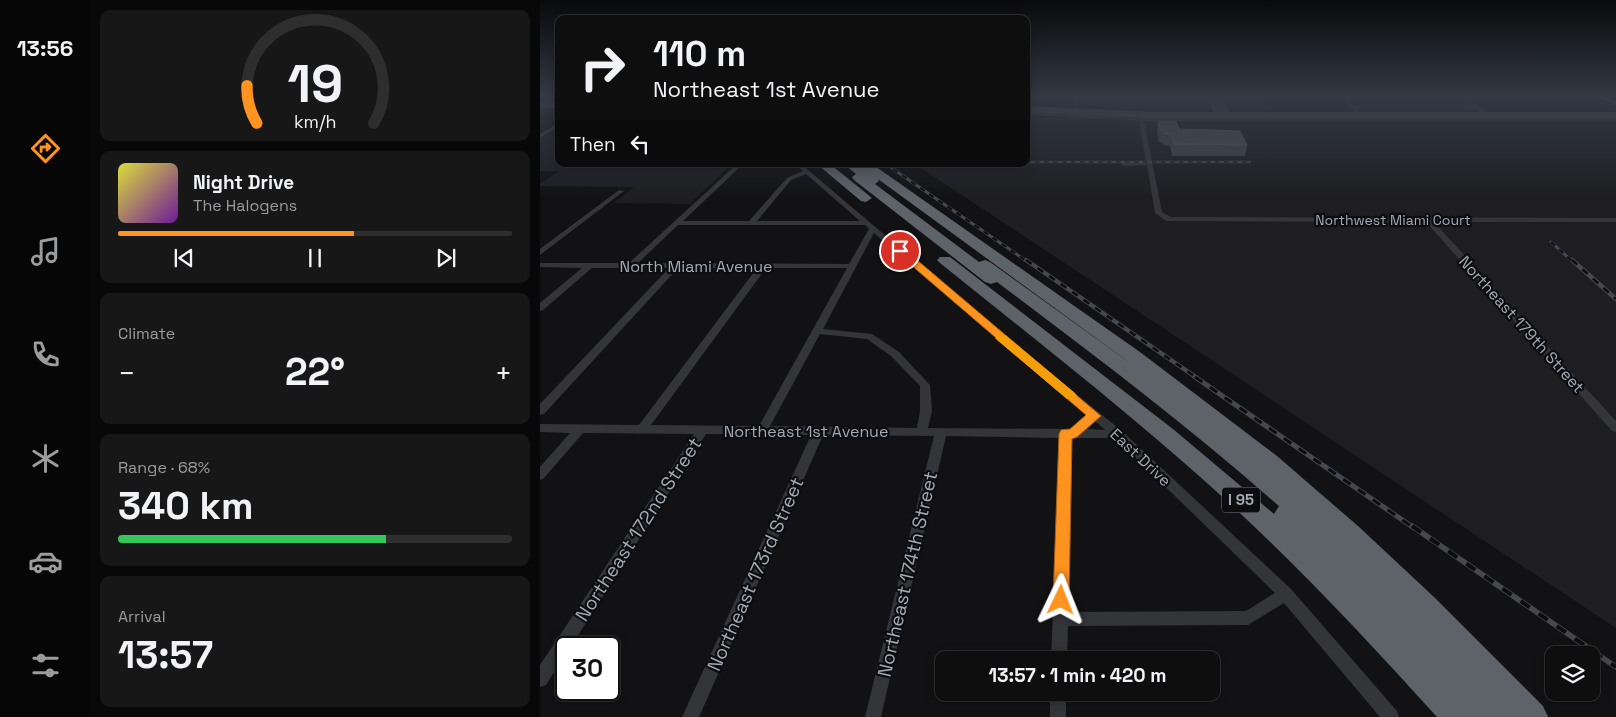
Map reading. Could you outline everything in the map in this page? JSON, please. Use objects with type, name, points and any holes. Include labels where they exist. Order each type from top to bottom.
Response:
[{"type":"highway","points":[[846,167],[1167,413],[1256,486],[1406,630],[1488,717]]},
{"type":"highway","points":[[854,167],[1124,369],[1265,479],[1418,619],[1509,717]]},
{"type":"highway","points":[[869,167],[1133,356],[1269,462],[1349,534],[1424,606],[1532,717]]},
{"type":"highway","name":"I 95","points":[[815,168],[1134,411],[1235,494],[1329,581],[1385,637],[1458,717]]},
{"type":"street","points":[[1124,164],[1150,164],[1143,131]]},
{"type":"street","name":"Northwest Miami Court","points":[[1150,164],[1159,213],[1169,219],[1616,220]]},
{"type":"street","points":[[631,265],[737,167]]},
{"type":"street","points":[[750,224],[789,178],[815,168]]},
{"type":"street","name":"East Drive","points":[[815,168],[870,225],[1014,349],[1118,434],[1286,594],[1391,717]]},
{"type":"street","points":[[540,253],[621,191]]},
{"type":"street","name":"Northeast 179th Street","points":[[1428,220],[1616,428]]},
{"type":"street","points":[[676,223],[870,225],[851,266],[762,431]]},
{"type":"street","name":"North Miami Avenue","points":[[540,265],[851,266]]},
{"type":"street","points":[[540,308],[590,265]]},
{"type":"street","points":[[540,411],[675,266]]},
{"type":"street","points":[[642,429],[763,266]]},
{"type":"street","points":[[816,331],[869,336],[894,354],[924,384],[926,412],[922,432]]},
{"type":"street","points":[[1059,651],[1069,434],[1095,416]]},
{"type":"street","name":"Northeast 1st Avenue","points":[[540,428],[1118,434]]},
{"type":"street","points":[[540,475],[580,428]]},
{"type":"street","name":"Northeast 172nd Street","points":[[540,679],[702,430]]},
{"type":"street","name":"Northeast 173rd Street","points":[[690,717],[819,431]]},
{"type":"street","name":"Northeast 174th Street","points":[[873,717],[941,432]]},
{"type":"street","points":[[1061,618],[1248,618],[1286,594]]},
{"type":"street","points":[[1058,701],[1058,717]]},
{"type":"shaded area","points":[[555,131],[555,167],[729,167],[690,204],[613,203],[634,187],[540,186],[540,184],[560,171],[540,171],[540,139]]},
{"type":"shaded area","points":[[1030,131],[1616,131],[1616,628],[920,167],[1030,167]]},
{"type":"building","points":[[1164,131],[1240,131],[1247,145],[1174,144],[1171,134],[1164,134]]},
{"type":"railway","points":[[1030,162],[1250,162]]},
{"type":"railway","points":[[890,167],[895,170]]},
{"type":"railway","points":[[893,169],[1028,262]]},
{"type":"railway","points":[[1551,242],[1573,262]]},
{"type":"railway","points":[[1026,260],[1197,378]]},
{"type":"railway","points":[[1572,260],[1616,299]]},
{"type":"railway","points":[[1195,377],[1414,528]]},
{"type":"railway","points":[[1412,526],[1616,667]]},
{"type":"slow traffic","points":[[1001,338],[1071,396]]},
{"type":"route","points":[[900,251],[1095,416],[1073,434],[1066,434],[1061,600]]}]
